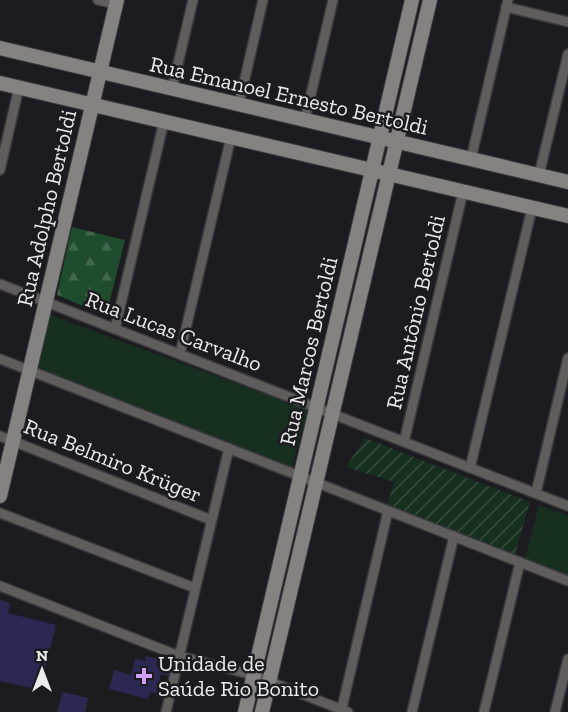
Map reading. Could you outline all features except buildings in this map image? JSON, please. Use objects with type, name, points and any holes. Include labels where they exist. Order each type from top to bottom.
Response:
[{"type":"street","points":[[99,0],[116,2]]},
{"type":"street","points":[[172,89],[193,0]]},
{"type":"street","points":[[239,104],[263,0]]},
{"type":"street","points":[[305,120],[333,0]]},
{"type":"street","name":"Rua Marcos Bertoldi","points":[[245,712],[412,0]]},
{"type":"street","name":"Rua Marcos Bertoldi","points":[[262,712],[430,0]]},
{"type":"street","name":"Rua Adolpho Bertoldi","points":[[0,496],[6,438],[30,370],[116,2]]},
{"type":"street","points":[[471,159],[507,3],[568,22]]},
{"type":"street","name":"Rua Emanoel Ernesto Bertoldi","points":[[0,48],[568,182]]},
{"type":"street","points":[[539,175],[568,54]]},
{"type":"street","points":[[0,83],[568,216]]},
{"type":"street","points":[[0,170],[19,87]]},
{"type":"street","points":[[115,329],[164,122]]},
{"type":"street","points":[[180,354],[231,137]]},
{"type":"street","name":"Rua Antônio Bertoldi","points":[[404,442],[463,192]]},
{"type":"street","points":[[470,468],[532,208]]},
{"type":"street","name":"Rua Lucas Carvalho","points":[[0,284],[568,506]]},
{"type":"street","points":[[536,493],[568,358]]},
{"type":"street","points":[[0,359],[568,581]]},
{"type":"street","name":"Rua Belmiro Krüger","points":[[6,438],[211,520]]},
{"type":"street","points":[[166,712],[229,448]]},
{"type":"street","points":[[0,586],[179,656],[253,675],[344,711],[388,511]]},
{"type":"street","points":[[0,513],[195,588]]},
{"type":"street","points":[[412,712],[454,536]]},
{"type":"street","points":[[484,712],[520,562]]},
{"type":"street","points":[[555,712],[568,659]]},
{"type":"green space","points":[[72,227],[125,240],[106,316],[57,295]]},
{"type":"green space","points":[[50,315],[308,410],[291,469],[37,372]]},
{"type":"green space","points":[[365,438],[530,502],[515,555],[386,508],[394,482],[346,467]]},
{"type":"green space","points":[[539,505],[568,516],[568,576],[525,559]]},
{"type":"place","name":"Unidade de Saúde Rio Bonito","points":[[144,676]]}]
